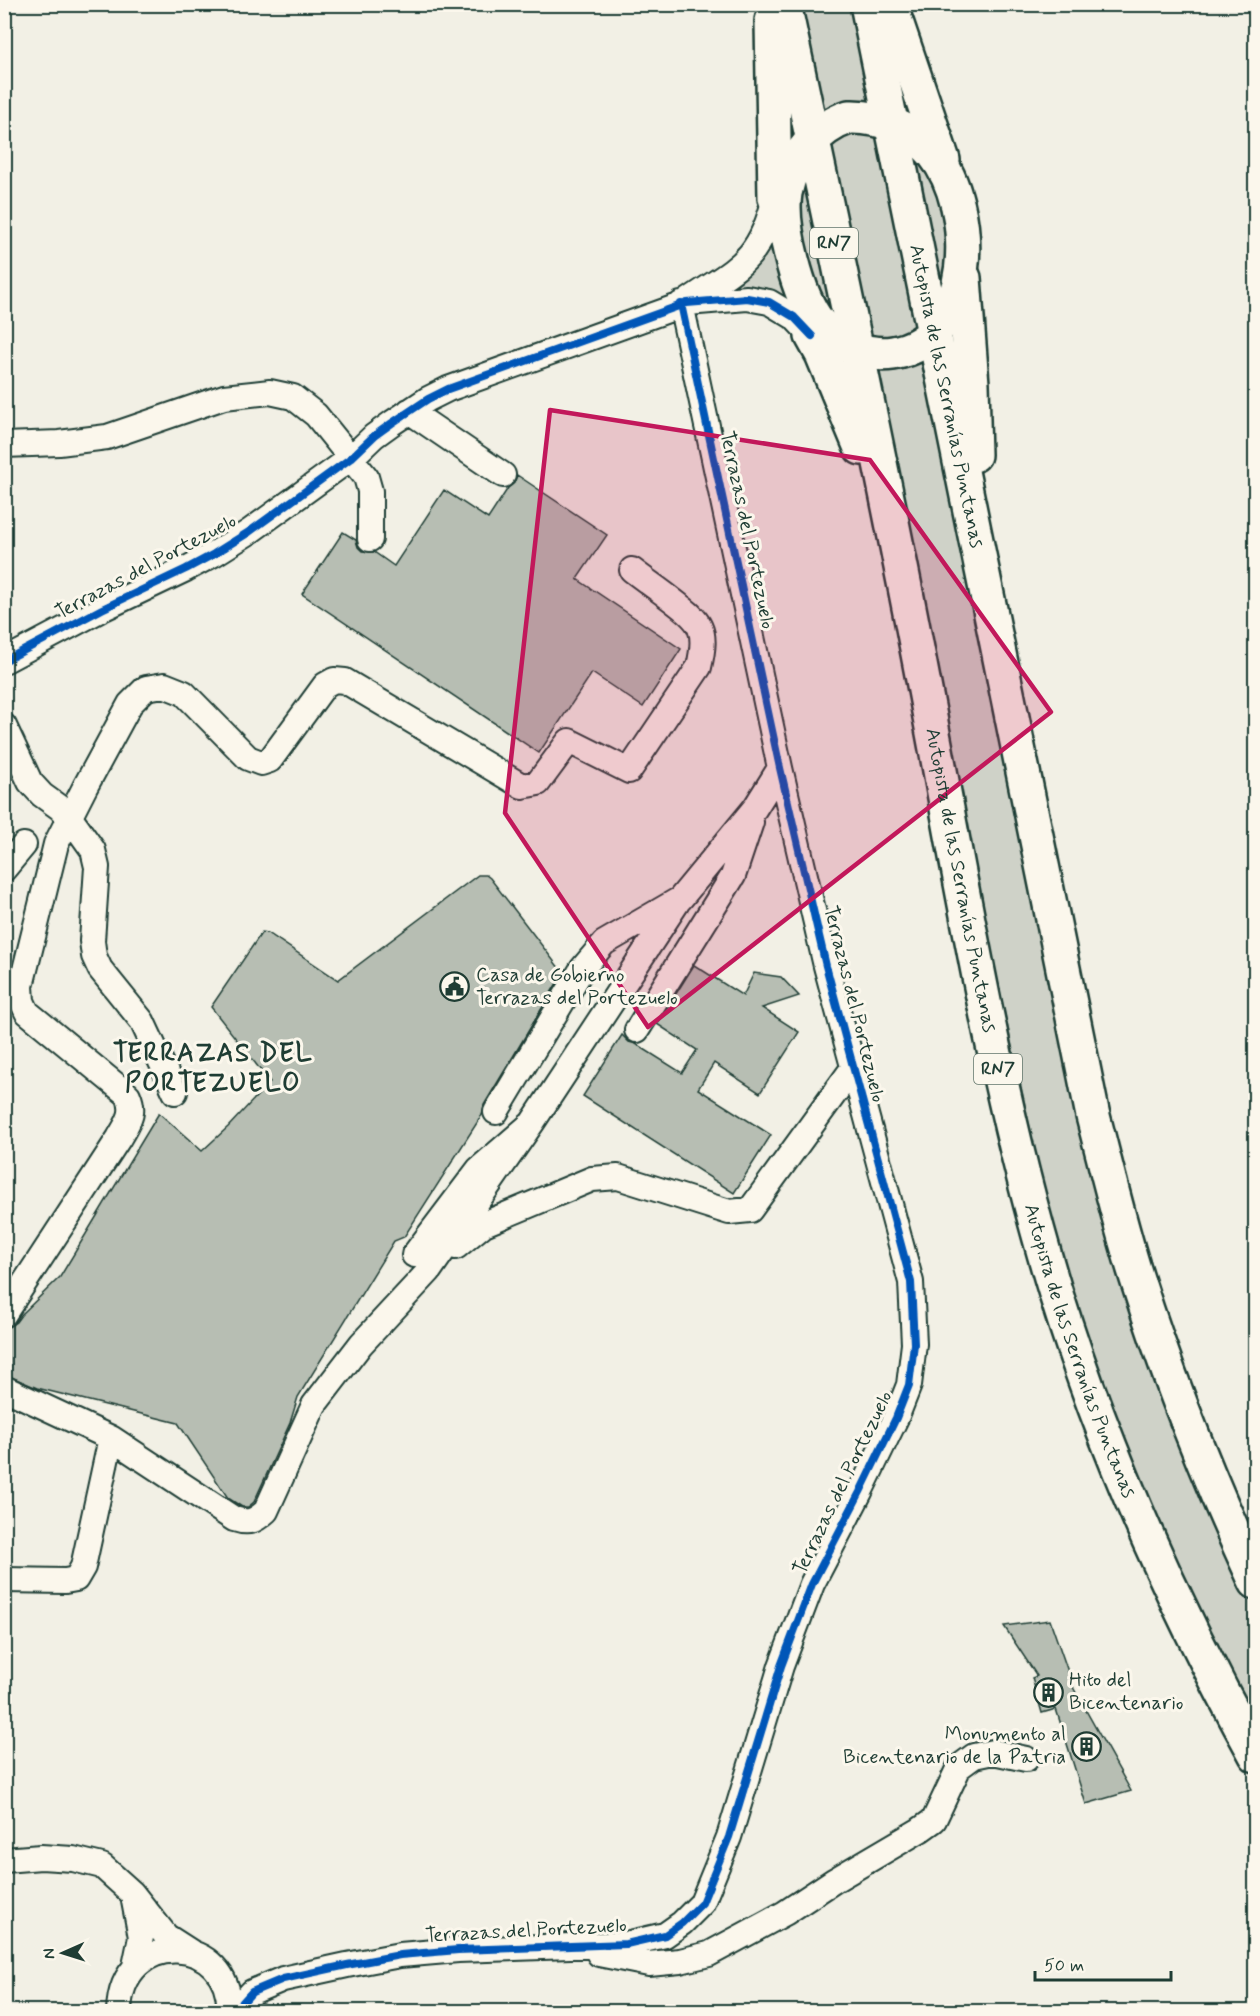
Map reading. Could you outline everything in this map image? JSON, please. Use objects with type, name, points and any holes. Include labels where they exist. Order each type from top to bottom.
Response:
[{"type":"highway","points":[[771,4],[776,178],[791,256],[818,332],[822,354],[896,542]]},
{"type":"highway","name":"Autopista de las Serranías Puntanas","points":[[784,4],[896,542],[1001,1087],[1057,1295],[1100,1418],[1145,1535],[1197,1645],[1256,1755]]},
{"type":"highway","name":"Autopista de las Serranías Puntanas","points":[[867,4],[1093,1116],[1122,1228],[1152,1324],[1191,1430],[1256,1582]]},
{"type":"highway","points":[[890,4],[952,190],[961,228],[972,384],[976,543]]},
{"type":"highway","points":[[780,198],[793,170],[813,138],[835,122],[849,117],[862,117],[891,123],[912,134],[934,154],[945,171],[952,190]]},
{"type":"highway","points":[[818,332],[866,351],[891,353],[913,346],[933,332],[952,305],[958,291],[962,250]]},
{"type":"street","name":"Terrazas del Portezuelo","points":[[4,661],[102,609],[214,554],[249,532],[351,458],[374,436],[409,411],[448,389],[684,303],[735,271],[750,257],[765,233],[780,198]]},
{"type":"street","name":"Terrazas del Portezuelo","points":[[684,303],[747,298],[769,302],[818,332]]},
{"type":"street","name":"Terrazas del Portezuelo","points":[[234,2012],[252,1992],[283,1979],[400,1955],[458,1950],[626,1944],[665,1935],[682,1923],[702,1902],[729,1837],[781,1666],[812,1584],[860,1492],[896,1418],[909,1385],[914,1344],[911,1282],[826,966],[780,768],[684,303]]},
{"type":"street","points":[[4,446],[107,437],[217,398],[270,392],[293,397],[305,404],[316,415],[366,477],[370,491],[370,539]]},
{"type":"street","points":[[409,411],[503,475]]},
{"type":"street","points":[[4,1314],[119,1138],[132,1114],[133,1104],[128,1095],[27,1012],[22,1001],[21,986],[56,844],[130,704],[146,688],[164,685],[184,693],[248,758],[261,763],[270,760],[325,685],[334,680],[345,681],[522,786],[538,783],[569,741],[628,771],[699,667],[703,649],[703,638],[694,617],[632,570]]},
{"type":"street","points":[[4,726],[30,782],[42,795],[60,808],[93,850],[97,867],[92,941],[94,956],[100,969],[142,1021],[176,1092]]},
{"type":"street","points":[[4,1388],[111,1438],[234,1519],[244,1522],[255,1521],[266,1511],[314,1404],[421,1263],[478,1168],[532,1123],[680,899],[755,808],[780,768]]},
{"type":"street","points":[[637,1030],[733,876],[755,808]]},
{"type":"street","points":[[4,869],[24,845]]},
{"type":"street","points":[[496,1112],[582,969],[604,943],[680,899]]},
{"type":"street","points":[[421,1263],[484,1224],[592,1179],[618,1177],[729,1212],[750,1210],[853,1068]]},
{"type":"street","points":[[4,1580],[65,1581],[76,1579],[83,1567],[111,1438]]},
{"type":"street","points":[[562,1947],[649,1964],[680,1961],[709,1954],[785,1913],[934,1820],[959,1767],[974,1756],[993,1752],[1026,1759]]},
{"type":"street","name":"Terrazas del Portezuelo","points":[[4,1860],[41,1857],[73,1859],[102,1866],[132,1893],[165,1936],[215,1968],[243,1976],[283,1979]]},
{"type":"street","points":[[119,2012],[119,1997],[125,1980],[135,1966],[141,1937],[132,1893]]},
{"type":"street","name":"Terrazas del Portezuelo","points":[[135,1966],[148,1956],[163,1951],[179,1950],[194,1954]]},
{"type":"street","name":"Terrazas del Portezuelo","points":[[215,1968],[225,1983],[230,2000],[229,2012]]},
{"type":"highlighted area","points":[[550,410],[870,460],[1051,712],[648,1027],[505,813]]},
{"type":"shaded area","points":[[795,5],[857,5],[879,111],[819,121]]},
{"type":"shaded area","points":[[883,129],[923,325],[915,333],[871,342],[823,141],[831,134]]},
{"type":"shaded area","points":[[913,149],[922,160],[952,220],[941,306]]},
{"type":"shaded area","points":[[806,164],[839,325],[831,321],[794,224]]},
{"type":"shaded area","points":[[770,234],[803,313],[728,294],[725,283]]},
{"type":"shaded area","points":[[930,361],[1196,1480],[1255,1606],[1255,1725],[1173,1574],[1107,1395],[1051,1222],[1005,1015],[872,373]]},
{"type":"building","points":[[517,475],[607,535],[577,579],[681,649],[643,707],[592,673],[539,753],[302,594],[343,532],[356,540],[362,551],[374,552],[394,566],[444,490],[488,519],[508,488],[514,483]]},
{"type":"building","points":[[478,875],[486,875],[490,878],[563,973],[484,1105],[482,1115],[404,1237],[394,1241],[298,1397],[290,1423],[254,1502],[248,1507],[242,1507],[228,1498],[178,1423],[37,1388],[4,1374],[4,1330],[16,1322],[60,1277],[159,1113],[202,1151],[270,1082],[211,1007],[262,932],[268,933],[338,980]]},
{"type":"building","points":[[694,965],[743,996],[754,973],[781,977],[799,996],[762,1008],[799,1032],[760,1093],[714,1063],[698,1089],[771,1135],[734,1193],[583,1096],[622,1035],[629,1042],[636,1044],[682,1073],[697,1050],[657,1024]]},
{"type":"building","name":"Monumento al Bicentenario de la Patria","points":[[1050,1620],[1074,1689],[1131,1791],[1086,1804],[1056,1709],[1042,1713],[1032,1678],[1037,1676],[1004,1626]]},
{"type":"cycle path","points":[[4,661],[102,609],[214,554],[249,532],[351,458],[392,423],[428,399],[448,389],[687,303],[747,298],[769,302],[794,317],[812,336]]},
{"type":"cycle path","points":[[234,2012],[252,1992],[283,1979],[347,1965],[400,1955],[458,1950],[626,1944],[665,1935],[682,1923],[702,1903],[729,1837],[781,1666],[812,1584],[860,1492],[896,1418],[909,1385],[914,1344],[911,1282],[826,966],[780,768],[681,304]]},
{"type":"place","name":"Casa de Gobierno Terrazas del Portezuelo","points":[[455,986]]},
{"type":"place","name":"Hito del Bicentenario","points":[[1048,1692]]},
{"type":"place","name":"Monumento al Bicentenario de la Patria","points":[[1087,1746]]},
{"type":"district","name":"TERRAZAS DEL PORTEZUELO","points":[[213,1069]]}]
